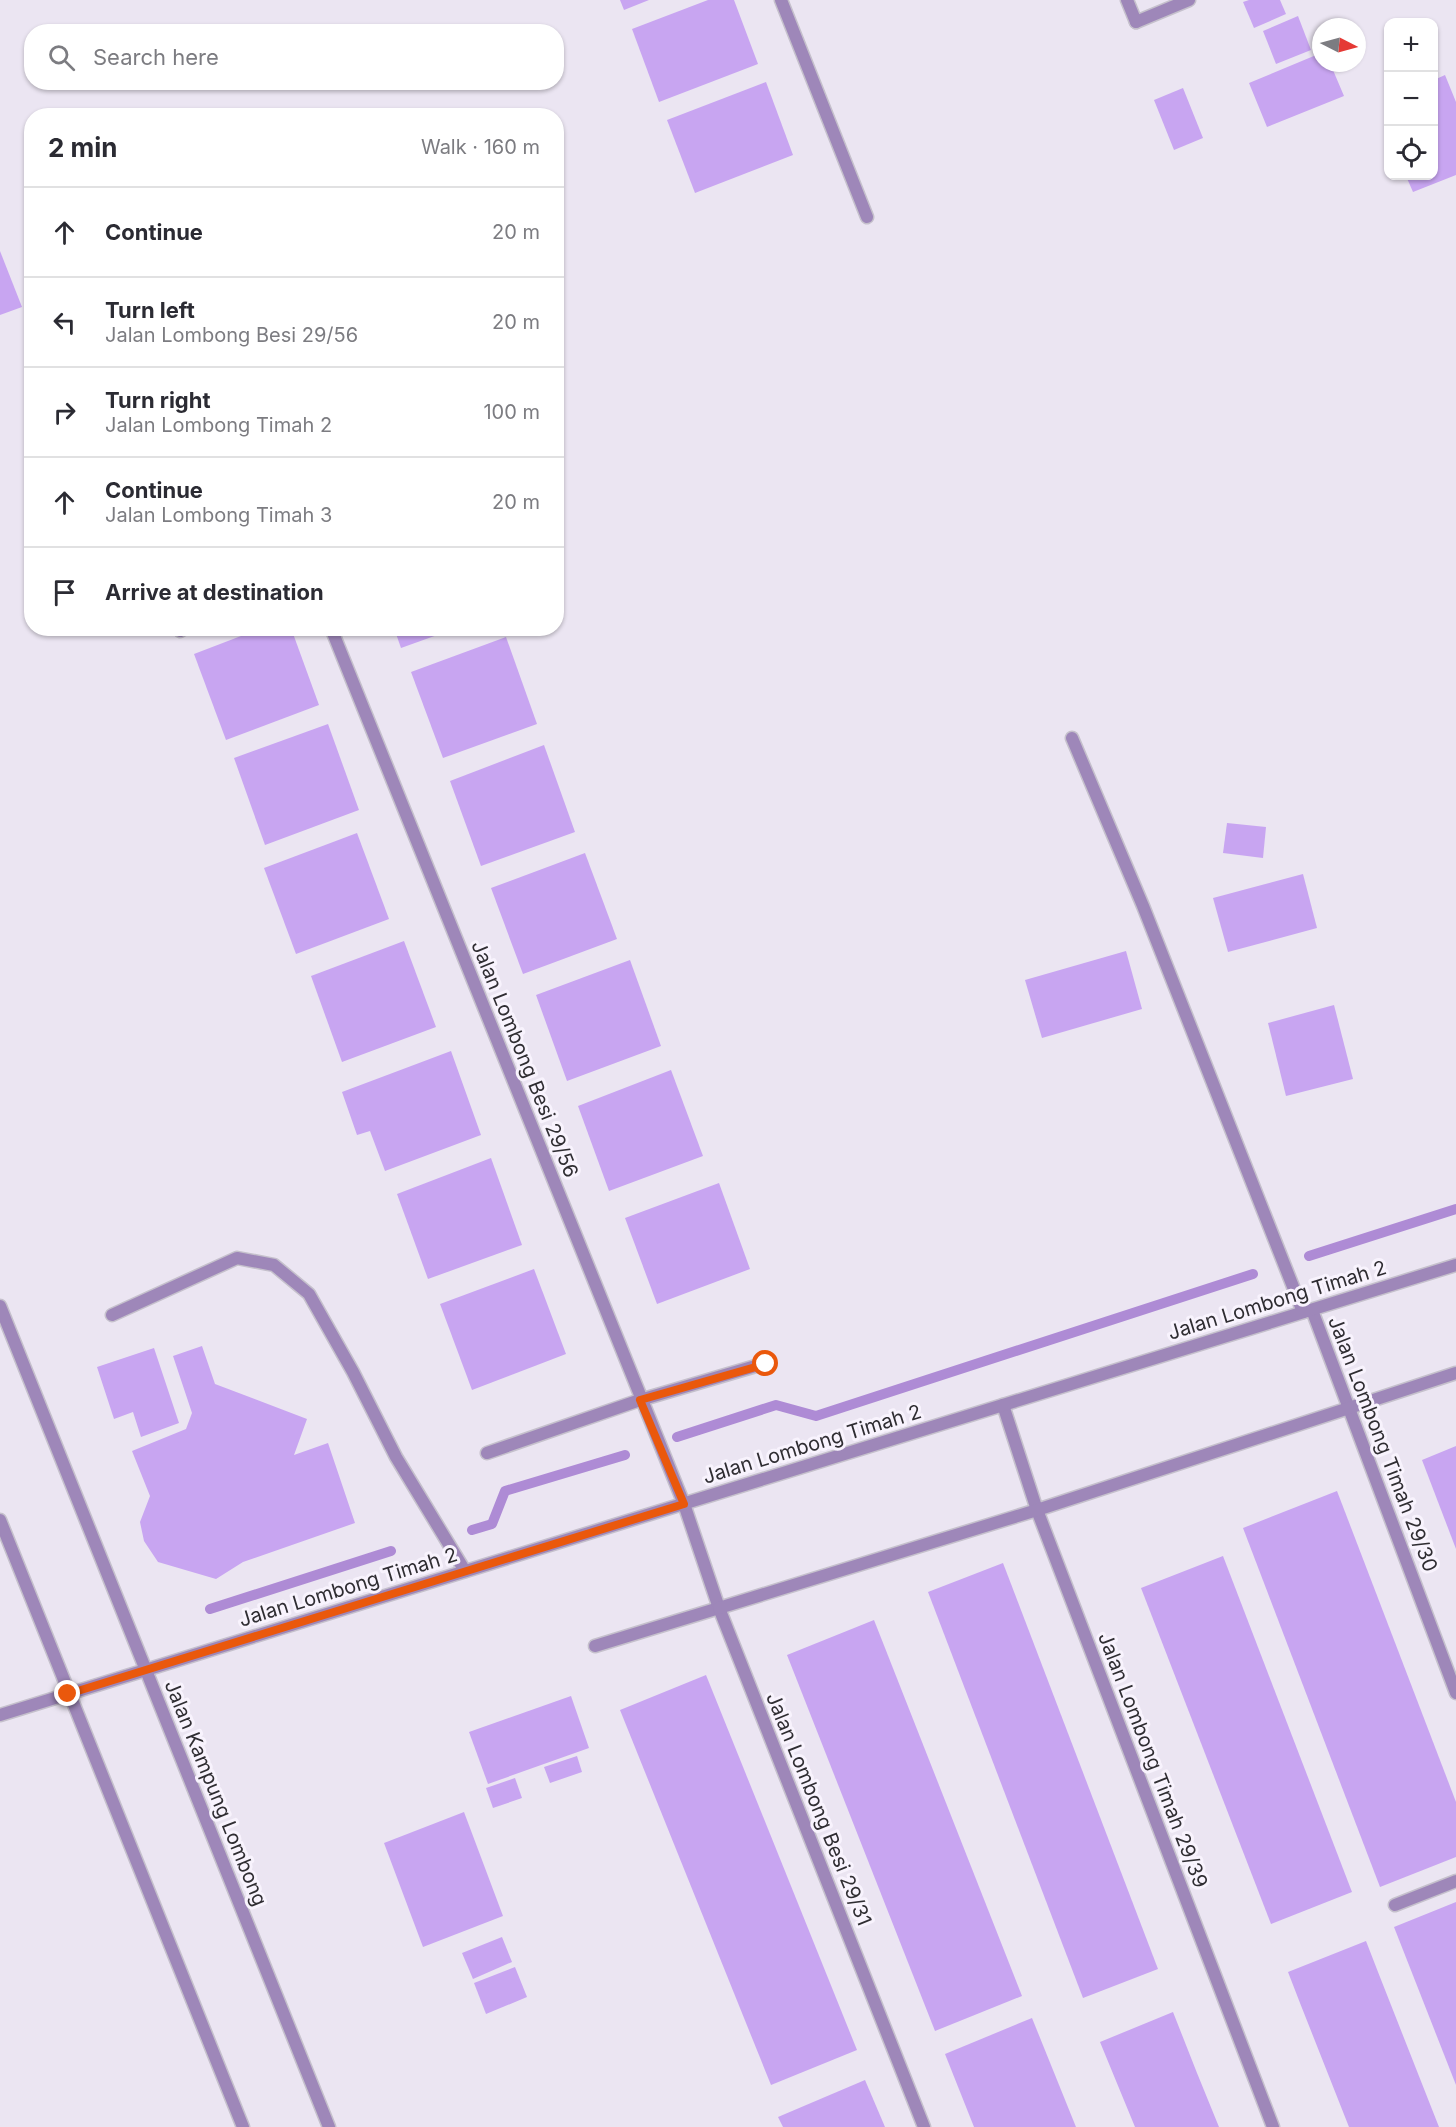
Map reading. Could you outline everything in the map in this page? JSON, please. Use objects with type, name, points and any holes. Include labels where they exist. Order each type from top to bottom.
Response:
[{"type":"street","points":[[781,0],[867,217]]},
{"type":"street","points":[[1127,0],[1136,22],[1189,0]]},
{"type":"street","name":"Jalan Lombong Besi 29/56","points":[[334,636],[640,1400],[684,1504]]},
{"type":"street","name":"Jalan Lombong Timah 29/30","points":[[1072,738],[1348,1408],[1456,1693]]},
{"type":"street","points":[[112,1315],[237,1258],[274,1265],[309,1294],[353,1372],[396,1458],[465,1571]]},
{"type":"street","name":"Jalan Lombong Timah 2","points":[[0,1716],[1456,1265]]},
{"type":"street","name":"Jalan Kampung Lombong","points":[[0,1306],[329,2127]]},
{"type":"street","points":[[487,1453],[640,1400],[766,1364]]},
{"type":"street","points":[[595,1646],[1037,1510],[1456,1373]]},
{"type":"street","name":"Jalan Lombong Timah 29/39","points":[[1003,1405],[1037,1510],[1273,2127]]},
{"type":"street","name":"Jalan Lombong Besi 29/31","points":[[684,1504],[719,1608],[924,2127]]},
{"type":"street","points":[[0,1520],[243,2127]]},
{"type":"street","points":[[1395,1905],[1456,1881]]},
{"type":"building","points":[[620,0],[649,0],[624,10]]},
{"type":"building","points":[[708,0],[734,0],[758,64],[659,102],[632,29]]},
{"type":"building","points":[[1280,0],[1286,14],[1254,28],[1243,2]]},
{"type":"building","points":[[1298,16],[1311,50],[1276,64],[1263,31]]},
{"type":"building","points":[[1312,57],[1312,72],[1334,72],[1344,96],[1267,127],[1249,83]]},
{"type":"building","points":[[1445,75],[1456,102],[1456,175],[1413,192],[1408,180],[1438,180],[1438,78]]},
{"type":"building","points":[[766,82],[793,155],[695,193],[667,120]]},
{"type":"building","points":[[1183,88],[1203,138],[1174,150],[1154,100]]},
{"type":"building","points":[[0,251],[22,307],[0,315]]},
{"type":"building","points":[[241,636],[294,636],[319,705],[226,740],[194,654]]},
{"type":"building","points":[[397,636],[434,636],[401,648]]},
{"type":"building","points":[[506,637],[537,724],[443,758],[411,672]]},
{"type":"building","points":[[328,724],[359,810],[265,845],[234,758]]},
{"type":"building","points":[[544,745],[575,832],[481,866],[450,781]]},
{"type":"building","points":[[1227,823],[1266,827],[1263,858],[1223,853]]},
{"type":"building","points":[[357,833],[389,919],[296,954],[264,868]]},
{"type":"building","points":[[585,853],[617,939],[523,974],[491,888]]},
{"type":"building","points":[[1303,874],[1317,928],[1228,952],[1213,898]]},
{"type":"building","points":[[404,941],[436,1027],[342,1062],[311,976]]},
{"type":"building","points":[[1126,951],[1142,1009],[1042,1038],[1025,980]]},
{"type":"building","points":[[630,960],[661,1046],[567,1081],[536,995]]},
{"type":"building","points":[[1334,1005],[1353,1079],[1286,1096],[1268,1023]]},
{"type":"building","points":[[451,1051],[481,1135],[385,1171],[370,1131],[357,1135],[342,1092]]},
{"type":"building","points":[[671,1070],[703,1156],[609,1191],[578,1106]]},
{"type":"building","points":[[491,1158],[522,1245],[428,1279],[397,1194]]},
{"type":"building","points":[[719,1183],[750,1269],[657,1304],[625,1218]]},
{"type":"building","points":[[534,1269],[566,1354],[472,1390],[440,1304]]},
{"type":"building","points":[[202,1346],[215,1384],[307,1419],[294,1455],[328,1443],[355,1523],[243,1562],[216,1579],[158,1562],[144,1541],[140,1522],[150,1496],[132,1451],[186,1429],[192,1413],[173,1356]]},
{"type":"building","points":[[154,1348],[179,1423],[141,1437],[133,1412],[114,1419],[97,1367]]},
{"type":"building","points":[[1456,1446],[1456,1549],[1422,1460]]},
{"type":"building","points":[[1337,1491],[1456,1802],[1456,1857],[1380,1887],[1243,1528]]},
{"type":"building","points":[[1223,1556],[1352,1892],[1271,1924],[1141,1588]]},
{"type":"building","points":[[1003,1563],[1158,1969],[1083,1998],[928,1592]]},
{"type":"building","points":[[874,1620],[1022,1996],[935,2031],[787,1655]]},
{"type":"building","points":[[706,1675],[857,2050],[771,2085],[620,1710]]},
{"type":"building","points":[[571,1696],[589,1748],[488,1784],[469,1732]]},
{"type":"building","points":[[577,1756],[582,1772],[550,1783],[544,1767]]},
{"type":"building","points":[[515,1778],[522,1798],[493,1808],[486,1788]]},
{"type":"building","points":[[464,1812],[503,1916],[423,1947],[384,1843]]},
{"type":"building","points":[[1456,1902],[1456,2085],[1394,1927]]},
{"type":"building","points":[[502,1937],[512,1962],[473,1979],[462,1953]]},
{"type":"building","points":[[1366,1941],[1439,2127],[1349,2127],[1300,2003],[1288,1972]]},
{"type":"building","points":[[515,1967],[527,1997],[486,2014],[474,1983]]},
{"type":"building","points":[[1173,2012],[1219,2127],[1135,2127],[1100,2042]]},
{"type":"building","points":[[1032,2018],[1076,2127],[974,2127],[945,2054]]},
{"type":"building","points":[[865,2080],[885,2127],[783,2127],[778,2117]]},
{"type":"waterway","points":[[1309,1256],[1456,1209]]},
{"type":"waterway","points":[[677,1437],[776,1405],[816,1416],[1253,1274]]},
{"type":"waterway","points":[[472,1530],[492,1524],[505,1491],[625,1455]]},
{"type":"waterway","points":[[210,1609],[391,1551]]},
{"type":"route","points":[[68,1694],[684,1504],[640,1400],[766,1364]]}]
